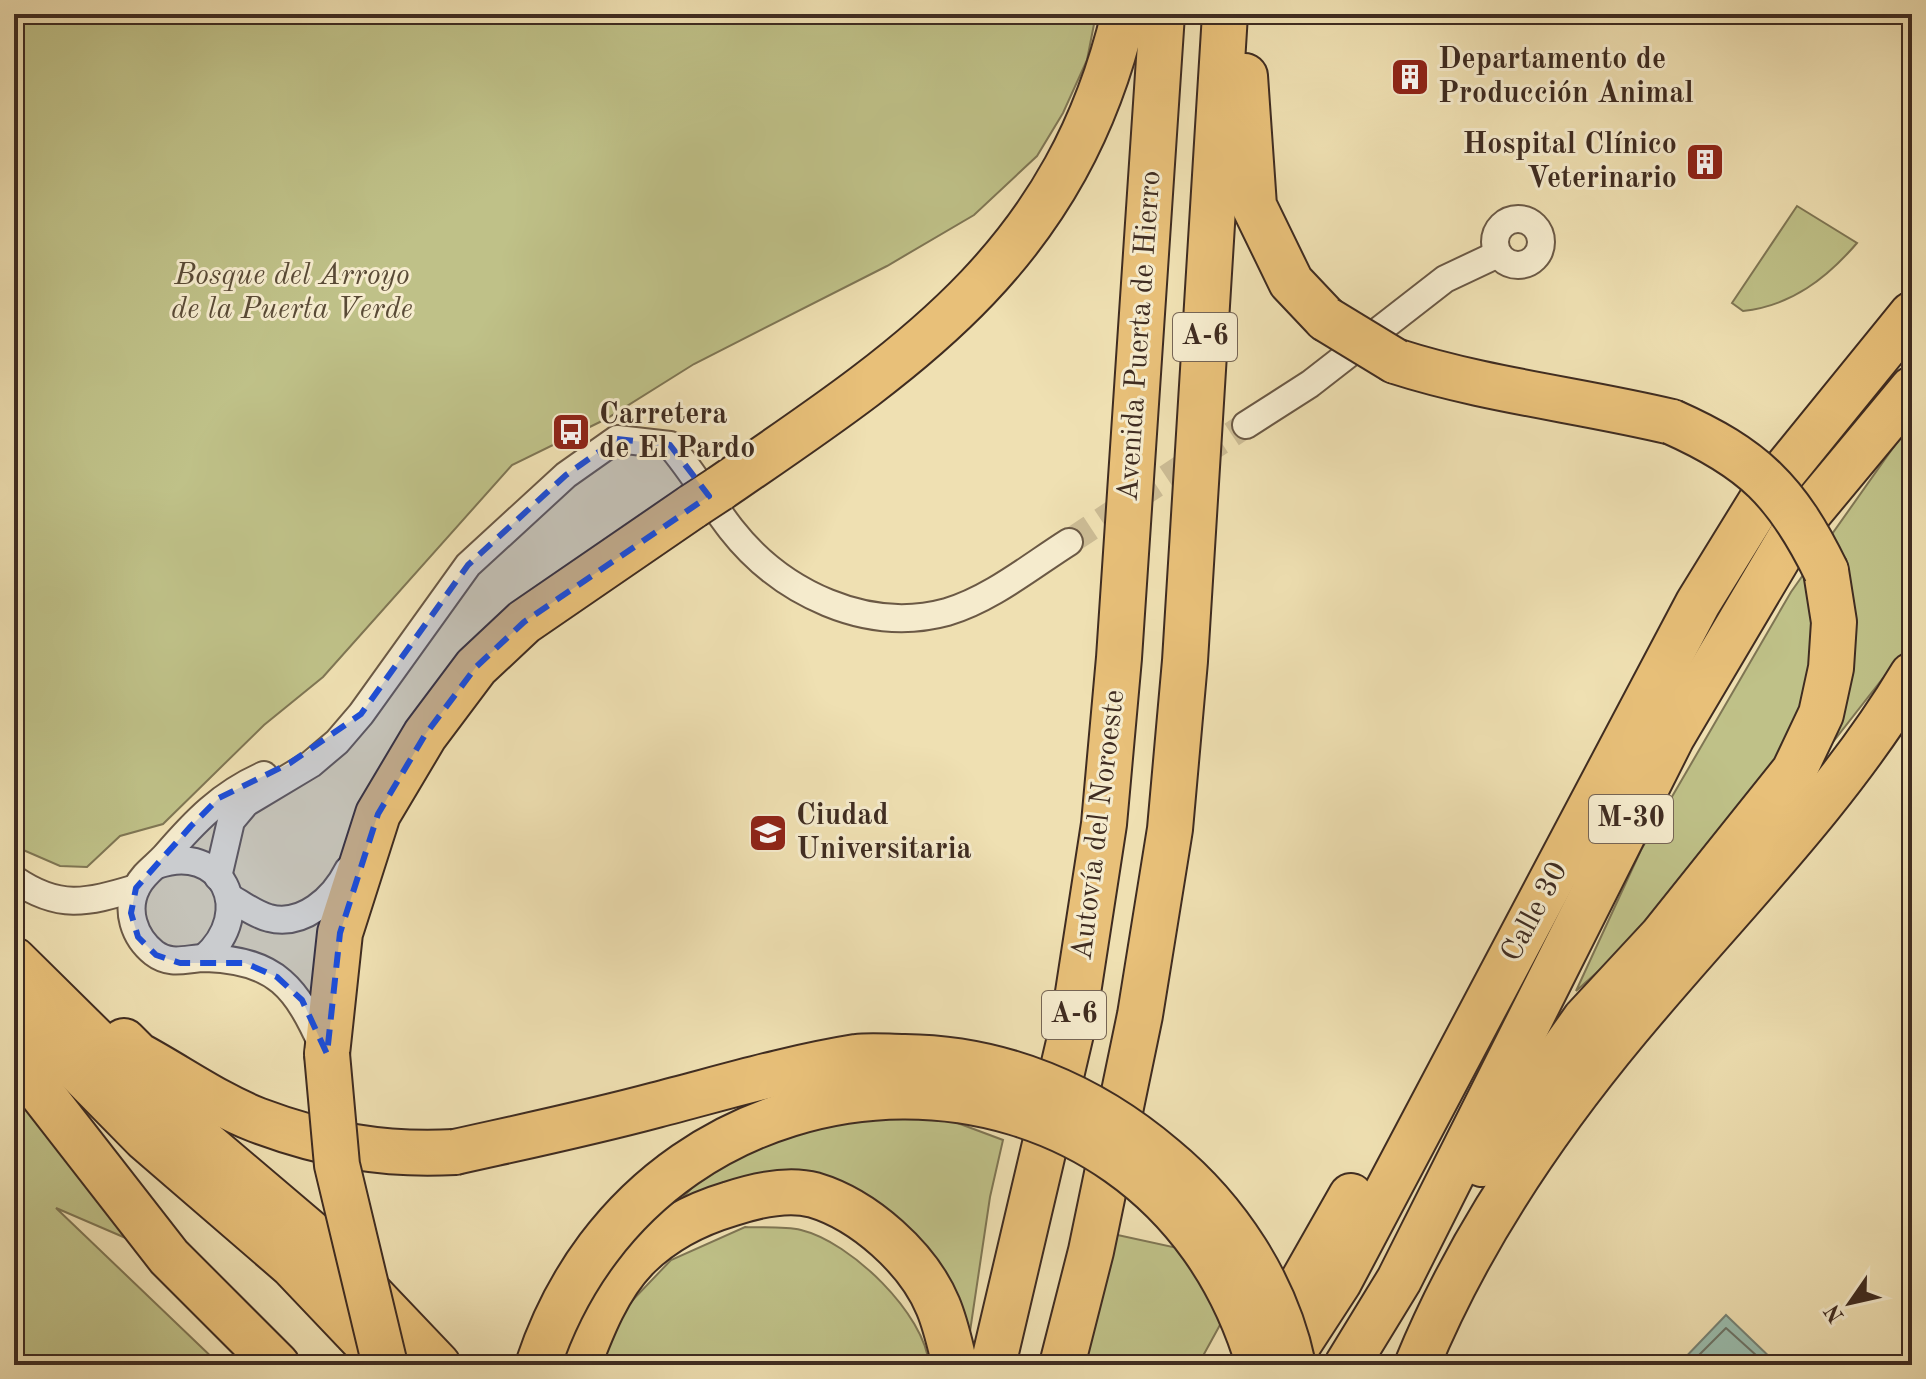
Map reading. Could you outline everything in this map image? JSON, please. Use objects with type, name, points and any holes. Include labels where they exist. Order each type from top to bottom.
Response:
[{"type":"highway","points":[[386,1365],[337,1165],[327,1054],[340,933],[378,814],[425,735],[476,667],[524,622],[890,369],[939,328],[996,270],[1073,155],[1110,64],[1124,14]]},
{"type":"highway","name":"Avenida Puerta de Hierro","points":[[1119,658],[1162,14]]},
{"type":"highway","name":"A-6","points":[[1062,1365],[1091,1251],[1140,1015],[1170,829],[1185,661],[1225,14]]},
{"type":"highway","points":[[1242,14],[1254,206],[1291,282],[1326,319],[1395,361],[1453,380],[1593,404],[1672,422],[1713,440],[1775,489],[1802,521],[1826,571],[1834,622],[1831,668],[1821,714],[1794,771],[1662,936],[1585,1019],[1399,1280]]},
{"type":"highway","name":"Calle 30","points":[[1285,1365],[1347,1268],[1698,603],[1764,496],[1912,314]]},
{"type":"highway","name":"Calle 30","points":[[1347,1365],[1399,1280],[1672,737],[1794,531],[1912,389]]},
{"type":"highway","points":[[1253,1365],[1299,1290],[1661,634],[1698,603]]},
{"type":"highway","name":"Autovía del Noroeste","points":[[993,1365],[1073,1025],[1104,824],[1119,658]]},
{"type":"highway","points":[[1417,1365],[1461,1269],[1559,1117],[1627,1029],[1844,777],[1912,675]]},
{"type":"highway","points":[[14,930],[138,1055],[256,1119],[359,1149],[402,1155],[455,1152],[566,1128],[765,1076],[859,1057],[942,1058],[1022,1075],[1105,1113],[1145,1142],[1209,1200],[1252,1259],[1288,1344],[1293,1365]]},
{"type":"highway","points":[[14,960],[167,1111],[320,1241],[438,1365]]},
{"type":"highway","points":[[14,1005],[145,1138],[292,1265],[386,1365]]},
{"type":"highway","points":[[14,1058],[169,1257],[277,1365]]},
{"type":"highway","points":[[538,1365],[594,1254],[632,1209],[671,1175],[714,1145],[767,1119],[856,1097],[890,1095],[966,1100],[1017,1113],[1073,1137],[1129,1171],[1204,1248],[1240,1313],[1259,1365]]},
{"type":"highway","points":[[578,1365],[606,1299],[634,1260],[673,1226],[706,1211],[777,1193],[812,1194],[841,1207],[869,1224],[897,1248],[938,1304],[955,1365]]},
{"type":"street","points":[[1246,425],[1310,384],[1445,279],[1498,254]]},
{"type":"street","points":[[204,958],[222,943],[231,922],[224,888],[231,821],[246,803],[311,764],[361,714],[468,565],[566,475],[617,439],[670,445],[732,530],[771,570],[801,591],[872,617],[912,619],[948,611],[992,591],[1069,542]]},
{"type":"street","points":[[327,1054],[302,1000],[277,977],[245,963],[204,958],[180,963],[156,955],[138,937],[131,913],[136,888],[219,798],[290,763],[361,714]]},
{"type":"street","points":[[157,865],[183,860],[208,868],[224,888],[269,918],[291,920],[311,911],[340,886],[378,814]]},
{"type":"street","points":[[14,879],[36,894],[81,903],[136,888]]},
{"type":"highlighted area","points":[[617,439],[670,445],[709,496],[524,622],[476,667],[425,735],[378,814],[340,933],[327,1054],[302,1000],[277,977],[245,963],[180,963],[156,955],[138,937],[131,913],[136,888],[191,826],[219,798],[290,763],[361,714],[468,565],[566,475]]},
{"type":"green space","name":"Bosque del Arroyo de la Puerta Verde","points":[[14,14],[1096,14],[1087,60],[1063,113],[1037,156],[974,215],[887,266],[694,364],[606,419],[512,465],[323,677],[264,725],[163,824],[120,836],[87,867],[60,866],[14,846]]},
{"type":"green space","points":[[1797,206],[1857,243],[1820,279],[1792,297],[1743,311],[1732,303]]},
{"type":"green space","points":[[1912,421],[1912,641],[1779,811],[1576,991],[1641,850],[1791,592]]},
{"type":"green space","points":[[14,1094],[128,1239],[56,1208],[220,1365],[14,1365]]},
{"type":"green space","points":[[920,1109],[1003,1140],[990,1197],[965,1365],[850,1199],[749,1196],[641,1244],[706,1172],[813,1116]]},
{"type":"green space","points":[[745,1227],[801,1230],[842,1249],[900,1303],[924,1345],[929,1365],[598,1365],[626,1307],[671,1260]]},
{"type":"green space","points":[[1113,1234],[1196,1252],[1226,1314],[1198,1365],[1083,1365]]},
{"type":"water","points":[[1726,1315],[1778,1365],[1678,1365]]},
{"type":"tunnel","points":[[1069,542],[1246,425]]},
{"type":"place","name":"Departamento de Producción Animal","points":[[1410,77]]},
{"type":"place","name":"Hospital Clínico Veterinario","points":[[1705,162]]},
{"type":"place","name":"Carretera de El Pardo","points":[[571,432]]},
{"type":"place","name":"Ciudad Universitaria","points":[[768,833]]}]
